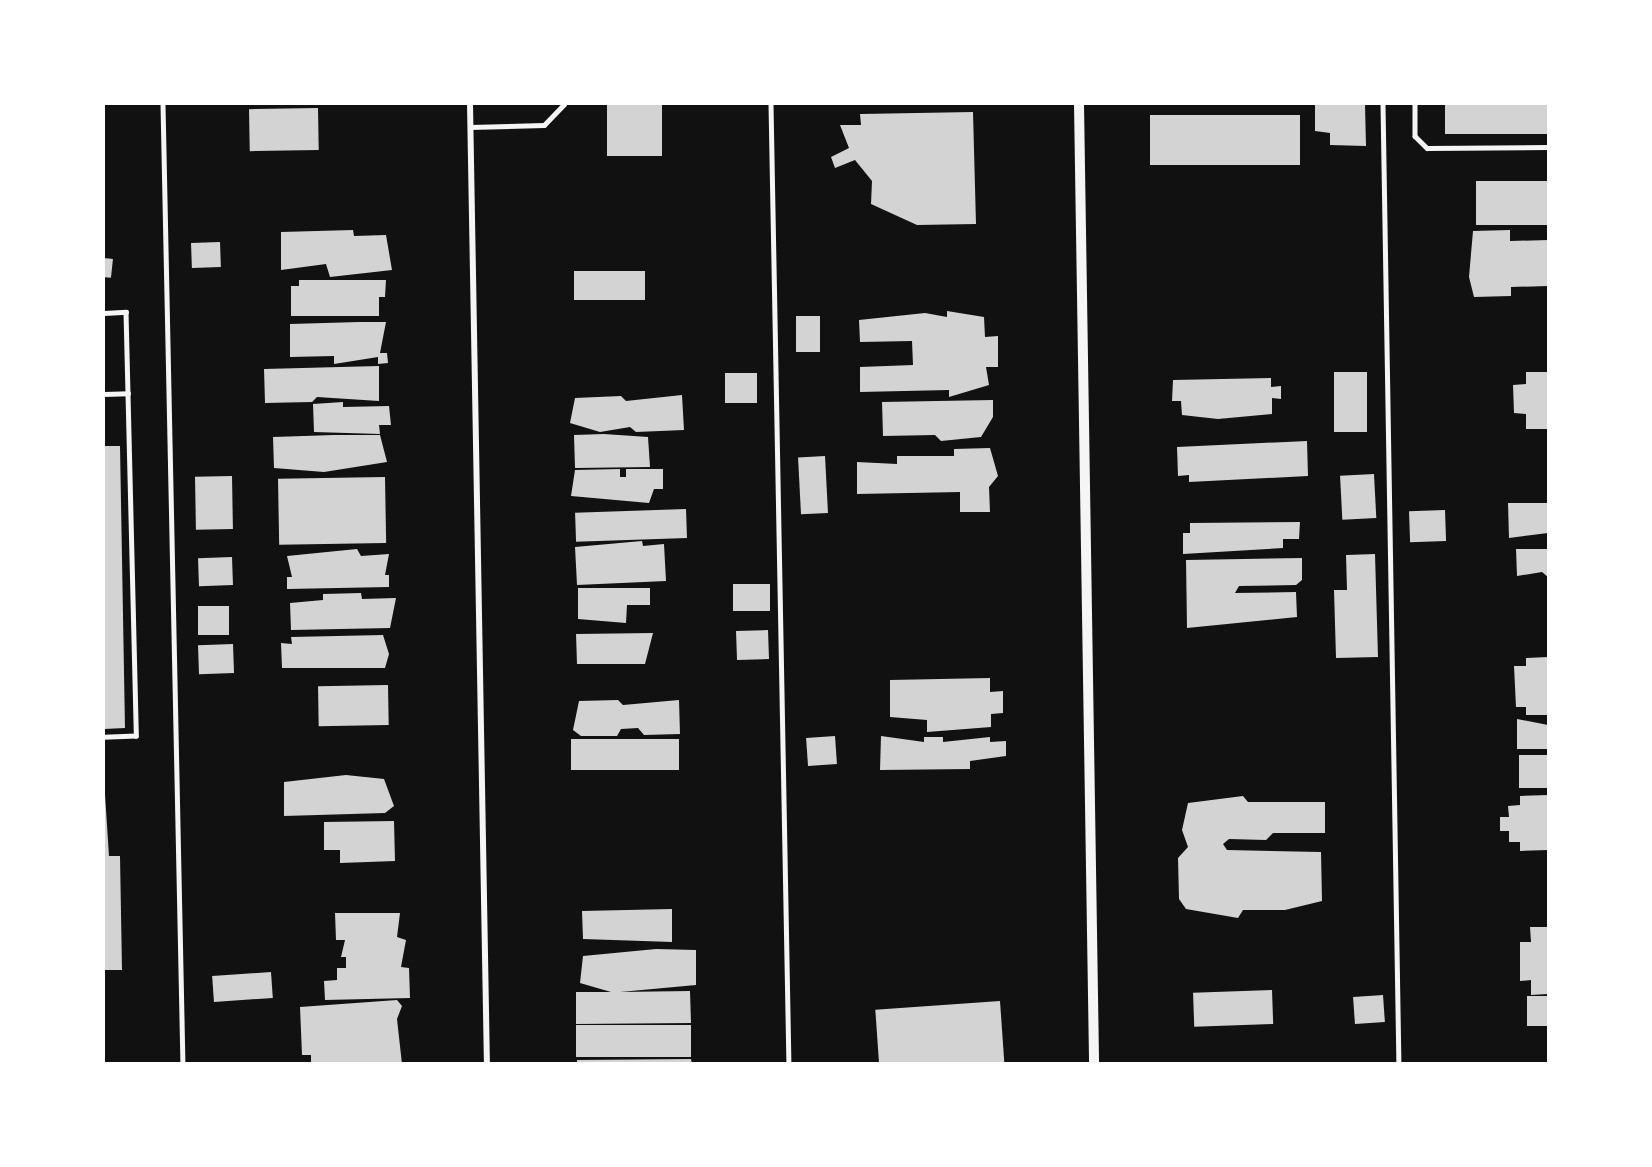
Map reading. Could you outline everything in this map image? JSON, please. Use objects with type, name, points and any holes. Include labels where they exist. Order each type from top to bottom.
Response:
[{"type":"street","points":[[470,104],[487,1064]]},
{"type":"street","points":[[1079,104],[1094,1064]]},
{"type":"lane","points":[[163,104],[183,1064]]},
{"type":"lane","points":[[470,127],[544,125],[564,104]]},
{"type":"lane","points":[[771,104],[789,1064]]},
{"type":"lane","points":[[1383,104],[1399,1064]]},
{"type":"lane","points":[[1415,104],[1415,136],[1427,148],[1548,147]]},
{"type":"lane","points":[[104,313],[126,312],[136,736],[104,737]]},
{"type":"lane","points":[[104,394],[128,393]]},
{"type":"building","points":[[607,104],[662,104],[662,156],[607,156]]},
{"type":"building","points":[[1315,104],[1365,104],[1366,146],[1330,145],[1330,133],[1315,131]]},
{"type":"building","points":[[1445,104],[1548,104],[1548,134],[1445,134]]},
{"type":"building","points":[[318,108],[319,150],[250,151],[249,109]]},
{"type":"building","points":[[973,112],[976,224],[917,225],[871,204],[872,181],[855,160],[835,168],[831,157],[849,148],[840,125],[861,125],[860,114]]},
{"type":"building","points":[[1150,115],[1300,115],[1300,165],[1150,165]]},
{"type":"building","points":[[1476,181],[1548,181],[1548,225],[1476,225]]},
{"type":"building","points":[[353,230],[354,236],[386,235],[392,270],[330,277],[326,264],[281,270],[281,232]]},
{"type":"building","points":[[1510,230],[1510,241],[1548,240],[1548,286],[1511,287],[1511,296],[1474,297],[1469,277],[1473,231]]},
{"type":"building","points":[[220,242],[221,267],[192,268],[191,243]]},
{"type":"building","points":[[104,258],[113,259],[111,278],[104,277]]},
{"type":"building","points":[[574,271],[645,271],[645,300],[574,300]]},
{"type":"building","points":[[299,280],[386,280],[385,297],[379,297],[379,316],[291,316],[291,286],[299,286]]},
{"type":"building","points":[[947,311],[984,317],[985,337],[998,336],[998,367],[986,367],[989,385],[949,397],[949,390],[860,392],[860,367],[913,365],[912,341],[860,342],[859,320],[925,313],[947,317]]},
{"type":"building","points":[[796,316],[820,316],[820,352],[796,352]]},
{"type":"building","points":[[386,322],[380,353],[387,353],[388,363],[378,364],[378,357],[334,364],[334,356],[290,357],[290,324]]},
{"type":"building","points":[[379,366],[379,401],[317,397],[312,402],[265,403],[264,369]]},
{"type":"building","points":[[1334,372],[1367,372],[1367,432],[1334,432]]},
{"type":"building","points":[[1526,372],[1548,372],[1548,429],[1526,429],[1526,414],[1514,413],[1513,385],[1526,384]]},
{"type":"building","points":[[725,373],[757,373],[757,403],[725,403]]},
{"type":"building","points":[[1271,378],[1271,387],[1281,386],[1281,399],[1272,398],[1272,414],[1218,419],[1182,415],[1181,401],[1172,401],[1173,380]]},
{"type":"building","points":[[682,395],[684,430],[636,432],[630,427],[600,432],[570,423],[575,398],[621,396],[626,401]]},
{"type":"building","points":[[993,400],[993,417],[981,437],[941,441],[935,435],[883,436],[882,402]]},
{"type":"building","points":[[343,402],[343,407],[389,406],[391,425],[379,425],[380,434],[314,432],[313,404]]},
{"type":"building","points":[[604,434],[648,437],[650,467],[575,468],[574,435]]},
{"type":"building","points":[[380,435],[387,462],[324,472],[274,468],[273,437]]},
{"type":"building","points":[[1307,441],[1308,476],[1189,482],[1189,475],[1178,476],[1177,447]]},
{"type":"building","points":[[104,446],[120,446],[125,728],[104,729]]},
{"type":"building","points":[[990,448],[998,476],[989,487],[990,512],[960,512],[960,492],[857,494],[857,462],[897,464],[897,456],[954,456],[954,449]]},
{"type":"building","points":[[825,456],[828,513],[801,514],[798,457]]},
{"type":"building","points":[[620,469],[620,477],[626,477],[626,469],[663,469],[663,489],[654,489],[649,503],[571,496],[575,470]]},
{"type":"building","points":[[1374,474],[1376,518],[1342,520],[1340,476]]},
{"type":"building","points":[[232,476],[233,529],[196,530],[195,477]]},
{"type":"building","points":[[385,477],[386,543],[279,545],[278,479]]},
{"type":"building","points":[[1508,503],[1548,503],[1548,533],[1509,538]]},
{"type":"building","points":[[686,509],[687,538],[576,542],[575,513]]},
{"type":"building","points":[[1445,510],[1446,541],[1410,542],[1409,511]]},
{"type":"building","points":[[1300,522],[1299,539],[1283,539],[1283,548],[1183,554],[1183,533],[1190,533],[1190,523]]},
{"type":"building","points":[[642,541],[643,546],[664,544],[666,581],[577,585],[575,547]]},
{"type":"building","points":[[357,549],[361,556],[389,554],[385,575],[389,575],[389,587],[287,589],[287,577],[292,577],[287,556]]},
{"type":"building","points":[[1516,549],[1548,549],[1548,577],[1542,572],[1517,576]]},
{"type":"building","points":[[1375,554],[1378,657],[1336,658],[1334,590],[1347,590],[1346,555]]},
{"type":"building","points":[[232,557],[233,585],[199,586],[198,558]]},
{"type":"building","points":[[1302,558],[1302,580],[1296,585],[1239,586],[1235,593],[1296,592],[1297,617],[1187,628],[1186,560]]},
{"type":"building","points":[[733,584],[770,584],[770,611],[733,611]]},
{"type":"building","points":[[578,588],[650,588],[650,605],[627,605],[626,623],[578,619]]},
{"type":"building","points":[[361,593],[362,599],[396,598],[390,628],[291,630],[290,603],[323,600],[323,594]]},
{"type":"building","points":[[198,606],[229,606],[229,635],[198,635]]},
{"type":"building","points":[[768,630],[769,659],[737,660],[736,631]]},
{"type":"building","points":[[653,633],[645,664],[577,664],[576,634]]},
{"type":"building","points":[[383,635],[389,654],[385,668],[282,668],[281,643],[292,644],[291,637]]},
{"type":"building","points":[[233,644],[234,673],[199,674],[198,645]]},
{"type":"building","points":[[1548,657],[1548,715],[1526,715],[1526,707],[1516,707],[1514,666],[1526,666],[1526,658]]},
{"type":"building","points":[[990,678],[990,692],[1003,691],[1003,713],[991,714],[991,727],[927,732],[927,720],[890,717],[890,680]]},
{"type":"building","points":[[388,685],[389,725],[319,726],[318,686]]},
{"type":"building","points":[[618,700],[623,705],[679,700],[680,734],[644,735],[638,728],[621,729],[617,736],[581,736],[573,730],[579,701]]},
{"type":"building","points":[[1517,719],[1548,725],[1548,749],[1517,749]]},
{"type":"building","points":[[835,736],[837,764],[808,766],[806,738]]},
{"type":"building","points":[[881,736],[924,742],[924,737],[943,737],[943,742],[990,737],[990,742],[1006,741],[1006,756],[970,761],[970,769],[880,770]]},
{"type":"building","points":[[571,739],[679,739],[679,770],[571,770]]},
{"type":"building","points":[[1519,755],[1548,755],[1548,788],[1519,788]]},
{"type":"building","points":[[346,775],[384,779],[394,806],[385,813],[284,816],[284,782]]},
{"type":"building","points":[[104,779],[109,856],[120,856],[122,970],[104,970]]},
{"type":"building","points":[[1548,795],[1548,850],[1520,851],[1520,842],[1509,842],[1509,831],[1500,831],[1500,817],[1509,817],[1508,806],[1520,805],[1520,796]]},
{"type":"building","points":[[1243,796],[1248,802],[1325,802],[1325,833],[1273,833],[1266,840],[1229,839],[1223,844],[1227,850],[1321,852],[1322,901],[1285,910],[1243,910],[1238,918],[1186,909],[1179,899],[1178,858],[1188,847],[1182,830],[1188,803]]},
{"type":"building","points":[[394,821],[395,861],[340,863],[340,850],[324,850],[324,822]]},
{"type":"building","points":[[672,909],[672,942],[583,939],[582,911]]},
{"type":"building","points":[[335,913],[400,913],[397,937],[406,940],[401,967],[409,968],[410,998],[325,1000],[324,981],[337,980],[337,968],[346,968],[346,957],[341,957],[345,940],[336,940]]},
{"type":"building","points":[[1530,927],[1548,927],[1548,994],[1531,995],[1531,980],[1520,981],[1520,942],[1531,942]]},
{"type":"building","points":[[656,949],[696,950],[696,985],[620,992],[690,991],[691,1023],[576,1024],[576,992],[611,992],[580,983],[583,956]]},
{"type":"building","points":[[271,972],[273,998],[214,1002],[212,976]]},
{"type":"building","points":[[1272,990],[1273,1024],[1194,1027],[1193,993]]},
{"type":"building","points":[[1383,995],[1385,1022],[1355,1024],[1353,997]]},
{"type":"building","points":[[1527,996],[1548,996],[1548,1026],[1527,1026]]},
{"type":"building","points":[[397,1000],[402,1006],[397,1019],[402,1064],[311,1064],[311,1055],[302,1055],[300,1007]]},
{"type":"building","points":[[1000,1001],[1004,1063],[879,1064],[875,1010]]},
{"type":"building","points":[[576,1025],[691,1025],[691,1057],[576,1057]]},
{"type":"building","points":[[691,1059],[692,1064],[577,1064],[577,1060]]}]
